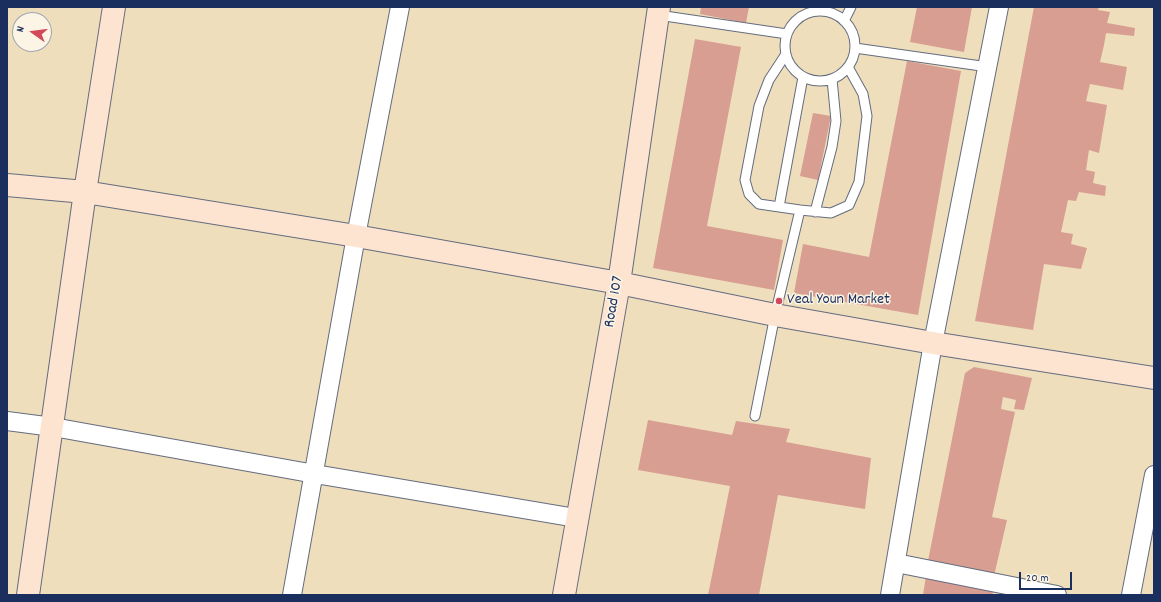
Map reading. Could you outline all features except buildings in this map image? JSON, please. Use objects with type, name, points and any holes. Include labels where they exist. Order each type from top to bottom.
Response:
[{"type":"street","points":[[28,595],[53,427],[85,192],[114,7]]},
{"type":"street","points":[[292,595],[315,474],[356,236],[400,7]]},
{"type":"street","points":[[890,595],[933,343],[999,7]]},
{"type":"street","name":"Road 107","points":[[564,595],[576,518],[619,283],[658,11]]},
{"type":"street","points":[[7,185],[85,192],[356,236],[619,283],[775,315],[933,343],[1154,378]]},
{"type":"street","points":[[7,421],[53,427],[315,474],[576,518]]},
{"type":"street","points":[[1131,595],[1154,475]]},
{"type":"street","points":[[896,563],[1057,595]]},
{"type":"lane","points":[[799,7],[799,18]]},
{"type":"lane","points":[[844,21],[851,7]]},
{"type":"lane","points":[[658,11],[787,34]]},
{"type":"lane","points":[[817,11],[836,15],[844,21],[854,38],[855,48],[848,67],[832,79],[823,81],[803,77],[789,64],[785,44],[787,34],[799,18],[807,13],[817,11]]},
{"type":"lane","points":[[855,48],[988,67]]},
{"type":"lane","points":[[786,54],[768,80],[759,106],[745,180],[749,194],[759,204],[831,213],[849,205],[859,182],[867,116],[864,94],[848,67]]},
{"type":"lane","points":[[779,207],[803,77]]},
{"type":"lane","points":[[815,212],[832,148],[836,120],[832,79]]},
{"type":"lane","points":[[755,416],[775,315],[800,210]]},
{"type":"place","name":"Veal Youn Market","points":[[779,301]]}]
